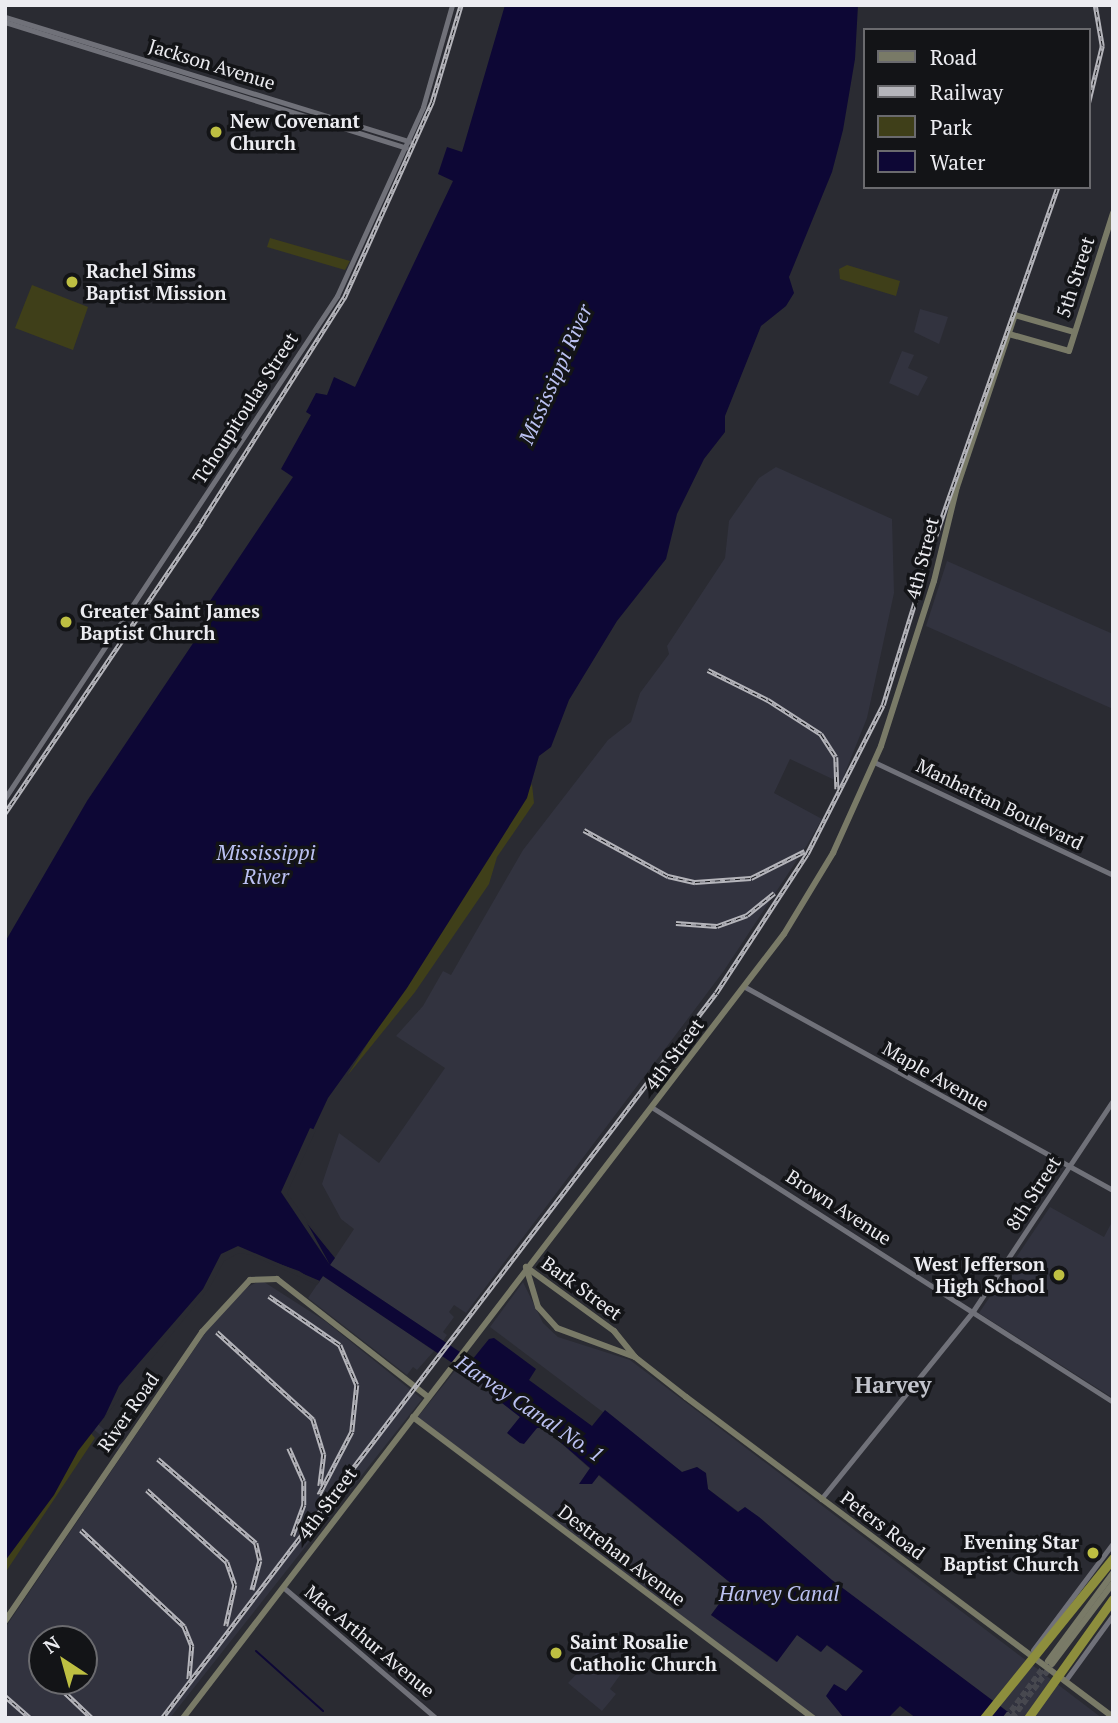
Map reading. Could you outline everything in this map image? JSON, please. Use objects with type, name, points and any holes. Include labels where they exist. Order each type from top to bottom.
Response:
[{"type":"highway","points":[[984,1718],[1113,1558]]},
{"type":"highway","points":[[1028,1718],[1113,1599]]},
{"type":"main road","name":"5th Street","points":[[1009,334],[1069,351],[1113,213]]},
{"type":"main road","name":"4th Street","points":[[183,1718],[526,1267],[745,987],[827,864],[874,762],[932,589],[957,487],[1015,315],[1074,332]]},
{"type":"main road","name":"Bark Street","points":[[526,1267],[619,1335]]},
{"type":"main road","name":"Peters Road","points":[[526,1267],[538,1307],[557,1328],[635,1357]]},
{"type":"main road","name":"River Road","points":[[5,1621],[229,1300],[250,1280],[268,1276],[305,1301],[428,1397]]},
{"type":"main road","name":"Peters Road","points":[[619,1335],[635,1357],[1113,1717]]},
{"type":"main road","name":"Destrehan Avenue","points":[[413,1417],[813,1718]]},
{"type":"main road","points":[[1113,1573],[1050,1663],[1113,1583]]},
{"type":"street","name":"Tchoupitoulas Street","points":[[5,798],[337,296],[409,141],[452,5]]},
{"type":"street","name":"Jackson Avenue","points":[[5,20],[409,141]]},
{"type":"street","name":"Jackson Avenue","points":[[5,20],[406,148]]},
{"type":"street","name":"Manhattan Boulevard","points":[[874,762],[1113,875]]},
{"type":"street","name":"Maple Avenue","points":[[745,987],[1113,1190]]},
{"type":"street","name":"8th Street","points":[[821,1499],[973,1311],[1113,1100]]},
{"type":"street","name":"Brown Avenue","points":[[653,1108],[1113,1402]]},
{"type":"street","points":[[1030,1655],[1113,1543]]},
{"type":"street","name":"Mac Arthur Avenue","points":[[283,1587],[436,1718]]},
{"type":"street","points":[[1065,1681],[1113,1615]]},
{"type":"shaded area","points":[[920,309],[948,317],[939,344],[914,332]]},
{"type":"shaded area","points":[[902,351],[914,355],[908,368],[928,377],[918,396],[889,383]]},
{"type":"shaded area","points":[[776,467],[892,519],[894,593],[867,718],[841,783],[790,759],[774,793],[822,819],[807,845],[723,972],[466,1313],[454,1305],[449,1312],[454,1317],[443,1332],[447,1335],[443,1341],[330,1265],[354,1229],[341,1219],[322,1184],[339,1133],[379,1163],[445,1068],[396,1036],[423,1006],[443,971],[451,975],[523,850],[608,740],[631,722],[640,693],[669,654],[667,646],[725,558],[729,521],[759,478]]},
{"type":"shaded area","points":[[947,561],[1113,634],[1113,709],[926,626]]},
{"type":"shaded area","name":"West Jefferson High School","points":[[1050,1207],[1104,1237],[1113,1220],[1113,1398],[979,1313]]},
{"type":"shaded area","points":[[323,1276],[434,1351],[417,1370],[413,1367],[407,1375],[308,1298]]},
{"type":"shaded area","points":[[261,1280],[325,1321],[422,1399],[170,1718],[5,1718],[5,1628],[123,1454],[79,1417],[84,1413],[127,1448],[210,1326],[244,1289]]},
{"type":"shaded area","points":[[523,1282],[543,1323],[558,1337],[630,1360],[1102,1718],[1016,1718],[831,1580],[759,1517],[739,1512],[708,1489],[705,1473],[697,1467],[682,1472],[490,1327]]},
{"type":"shaded area","points":[[458,1367],[492,1389],[489,1392],[520,1417],[508,1434],[520,1443],[537,1428],[544,1428],[590,1469],[581,1481],[598,1475],[733,1585],[711,1615],[776,1662],[797,1635],[820,1652],[826,1645],[864,1672],[846,1691],[827,1695],[844,1718],[817,1718],[417,1418]]},
{"type":"shaded area","points":[[598,1651],[623,1671],[610,1689],[616,1694],[602,1711],[568,1683]]},
{"type":"green space","points":[[270,238],[350,261],[345,270],[267,247]]},
{"type":"green space","points":[[847,265],[900,281],[896,296],[840,279],[839,269]]},
{"type":"green space","points":[[32,285],[88,307],[73,350],[15,328]]},
{"type":"green space","points":[[532,784],[534,803],[497,857],[489,884],[415,992],[347,1076]]},
{"type":"green space","points":[[87,1429],[95,1438],[5,1573],[5,1551]]},
{"type":"water","name":"Mississippi River","points":[[505,5],[858,5],[855,59],[843,130],[832,172],[789,277],[794,293],[786,306],[761,326],[725,416],[725,432],[704,459],[677,514],[666,559],[617,621],[569,700],[551,747],[539,756],[527,798],[407,988],[328,1098],[283,1194],[335,1258],[330,1265],[472,1360],[489,1339],[494,1338],[536,1369],[529,1380],[592,1426],[605,1410],[682,1472],[697,1467],[706,1473],[708,1489],[738,1512],[745,1507],[759,1517],[832,1580],[1016,1718],[916,1718],[900,1706],[888,1718],[844,1718],[826,1696],[834,1684],[846,1691],[863,1671],[827,1645],[821,1652],[797,1635],[777,1662],[711,1615],[733,1585],[599,1475],[592,1484],[579,1484],[590,1468],[544,1428],[537,1428],[524,1444],[520,1443],[507,1433],[520,1417],[489,1393],[491,1389],[323,1276],[318,1283],[299,1271],[238,1249],[222,1258],[207,1285],[78,1451],[54,1495],[5,1561],[5,942],[87,801],[212,615],[204,610],[293,477],[281,469],[311,415],[306,412],[316,393],[327,395],[334,377],[355,387],[453,181],[438,174],[447,147],[462,152]]},
{"type":"pier","points":[[310,1128],[316,1130],[287,1193],[335,1258],[306,1221],[330,1265],[281,1192]]},
{"type":"pier","points":[[238,1246],[320,1281],[317,1285],[252,1255],[239,1253],[224,1261],[210,1287],[104,1418],[119,1386],[203,1289],[221,1254]]},
{"type":"waterway","points":[[256,1651],[323,1711]]},
{"type":"tunnel","points":[[1006,1718],[1047,1663]]},
{"type":"tunnel","points":[[1012,1718],[1051,1666]]},
{"type":"railway","points":[[5,813],[201,523],[344,298],[432,102],[461,5]]},
{"type":"railway","points":[[1090,96],[1102,46],[1095,5]]},
{"type":"railway","points":[[162,1718],[716,993],[807,854],[883,705],[933,543],[1057,189]]},
{"type":"railway","points":[[708,670],[768,700],[821,734],[836,757],[837,789]]},
{"type":"railway","points":[[584,830],[668,876],[695,882],[751,878],[805,851]]},
{"type":"railway","points":[[676,923],[717,926],[747,915],[774,893]]},
{"type":"railway","points":[[269,1296],[340,1345],[357,1385],[352,1432],[319,1495]]},
{"type":"railway","points":[[217,1332],[313,1419],[324,1454],[320,1486]]},
{"type":"railway","points":[[289,1448],[304,1481],[304,1505],[293,1536]]},
{"type":"railway","points":[[158,1459],[256,1543],[260,1561],[252,1590]]},
{"type":"railway","points":[[147,1490],[227,1562],[235,1585],[226,1626]]},
{"type":"railway","points":[[81,1530],[184,1626],[192,1646],[189,1679]]},
{"type":"railway","points":[[68,1695],[92,1718]]},
{"type":"railway","points":[[5,1696],[30,1718]]},
{"type":"place","name":"New Covenant Church","points":[[216,132]]},
{"type":"place","name":"Rachel Sims Baptist Mission","points":[[72,282]]},
{"type":"place","name":"Greater Saint James Baptist Church","points":[[66,622]]},
{"type":"place","name":"West Jefferson High School","points":[[1059,1275]]},
{"type":"place","name":"Evening Star Baptist Church","points":[[1093,1553]]},
{"type":"place","name":"Saint Rosalie Catholic Church","points":[[556,1653]]},
{"type":"district","name":"Harvey","points":[[893,1385]]},
{"type":"water label","name":"Harvey Canal No. 1","points":[[530,1408]]},
{"type":"water label","name":"Harvey Canal","points":[[779,1593]]}]
